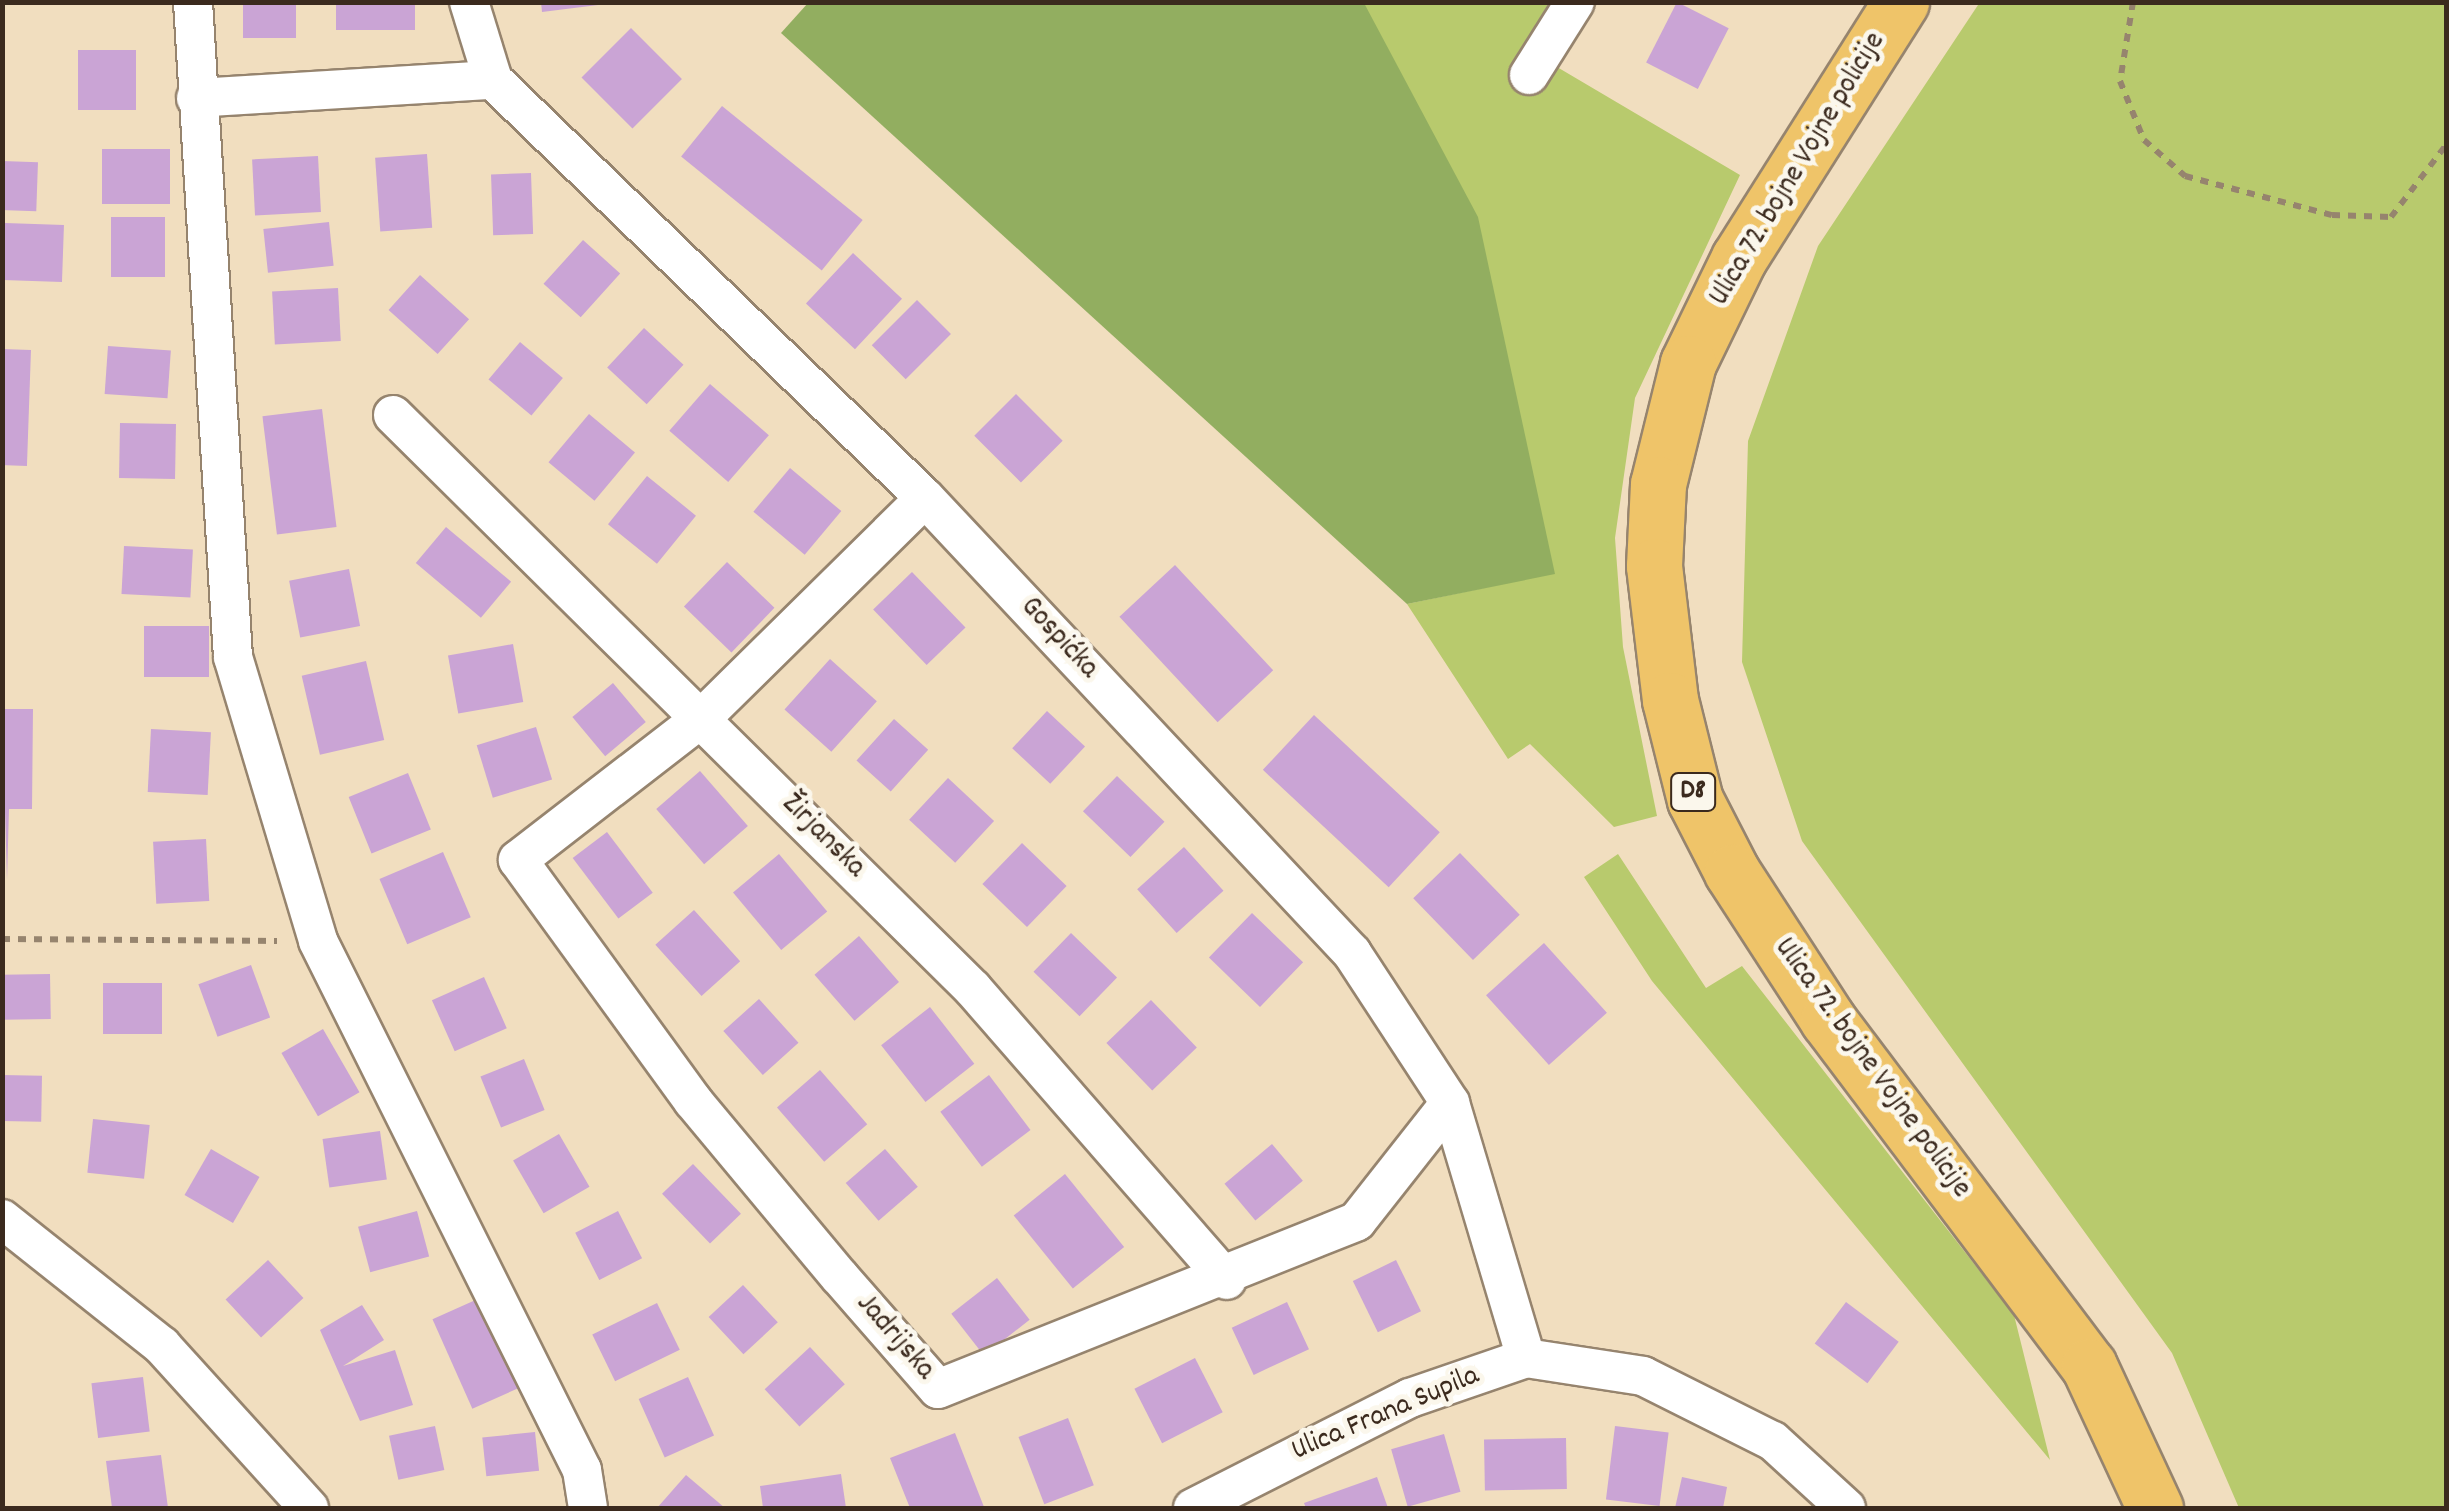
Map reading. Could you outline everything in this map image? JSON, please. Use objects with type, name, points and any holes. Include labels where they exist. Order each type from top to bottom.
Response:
[{"type":"main road","name":"Ulica 72. bojne Vojne policije","points":[[1901,2],[1739,258],[1688,364],[1658,484],[1655,550],[1670,700],[1695,800],[1732,872],[1828,1020],[2089,1366],[2155,1508]]},
{"type":"street","points":[[193,2],[233,656],[318,941],[582,1470],[588,1508]]},
{"type":"street","name":"Gospićka","points":[[469,2],[493,80],[925,498],[1352,953],[1450,1103],[1526,1358]]},
{"type":"street","points":[[1529,75],[1575,2]]},
{"type":"street","points":[[196,98],[493,80]]},
{"type":"street","name":"Žirjanska","points":[[393,416],[703,717],[973,988],[1227,1280]]},
{"type":"street","points":[[703,717],[925,498]]},
{"type":"street","name":"Jadrijska","points":[[703,717],[518,860],[693,1102],[938,1389],[1227,1280],[1357,1221],[1450,1103]]},
{"type":"street","points":[[2,1219],[162,1346],[309,1508]]},
{"type":"street","name":"Ulica Frana Supila","points":[[1193,1508],[1410,1398],[1526,1358],[1643,1376],[1774,1441],[1846,1508]]},
{"type":"path","points":[[2133,2],[2120,81],[2144,140],[2186,176],[2332,216],[2390,216],[2446,145]]},
{"type":"path","points":[[2,939],[318,941]]},
{"type":"green space","points":[[1980,2],[2446,3],[2446,1508],[2239,1508],[2172,1353],[1802,841],[1742,662],[1748,441],[1818,246]]},
{"type":"green space","points":[[808,3],[1364,3],[1478,217],[1555,574],[1407,604],[781,33]]},
{"type":"green space","points":[[1364,3],[1549,3],[1523,47],[1740,175],[1635,398],[1615,538],[1623,647],[1657,816],[1614,827],[1530,744],[1508,759],[1407,604],[1554,573]]},
{"type":"green space","points":[[1618,854],[1706,988],[1742,966],[2014,1315],[2050,1460],[1652,981],[1584,877]]},
{"type":"building","points":[[243,2],[296,2],[296,38],[243,38]]},
{"type":"building","points":[[336,2],[415,2],[415,30],[336,30]]},
{"type":"building","points":[[541,2],[598,2],[598,5],[542,12]]},
{"type":"building","points":[[1677,2],[1729,28],[1698,89],[1646,63]]},
{"type":"building","points":[[631,28],[682,79],[632,128],[582,77]]},
{"type":"building","points":[[78,50],[136,50],[136,110],[78,110]]},
{"type":"building","points":[[722,106],[863,220],[822,270],[681,157]]},
{"type":"building","points":[[102,149],[170,149],[170,204],[102,204]]},
{"type":"building","points":[[427,154],[432,228],[380,231],[375,158]]},
{"type":"building","points":[[318,156],[321,212],[255,215],[252,159]]},
{"type":"building","points":[[2,161],[38,162],[36,211],[2,210]]},
{"type":"building","points":[[531,173],[533,234],[493,235],[491,174]]},
{"type":"building","points":[[111,217],[165,217],[165,277],[111,277]]},
{"type":"building","points":[[329,222],[334,266],[268,273],[263,229]]},
{"type":"building","points":[[5,223],[64,225],[62,282],[3,280]]},
{"type":"building","points":[[583,240],[620,273],[581,317],[544,284]]},
{"type":"building","points":[[853,253],[902,299],[855,349],[806,303]]},
{"type":"building","points":[[420,275],[469,319],[438,354],[389,310]]},
{"type":"building","points":[[338,288],[341,341],[275,344],[272,291]]},
{"type":"building","points":[[917,300],[951,334],[906,379],[872,345]]},
{"type":"building","points":[[644,328],[683,365],[647,404],[607,367]]},
{"type":"building","points":[[520,342],[563,378],[531,416],[489,380]]},
{"type":"building","points":[[108,346],[171,350],[167,398],[105,394]]},
{"type":"building","points":[[2,349],[31,350],[27,466],[2,465]]},
{"type":"building","points":[[710,384],[769,435],[728,482],[669,431]]},
{"type":"building","points":[[1016,394],[1063,441],[1021,482],[974,436]]},
{"type":"building","points":[[322,409],[337,527],[277,534],[262,416]]},
{"type":"building","points":[[589,414],[635,453],[594,501],[549,462]]},
{"type":"building","points":[[120,423],[176,424],[175,479],[119,478]]},
{"type":"building","points":[[790,468],[841,511],[805,555],[753,512]]},
{"type":"building","points":[[647,476],[696,516],[657,564],[608,524]]},
{"type":"building","points":[[446,527],[511,582],[481,618],[416,563]]},
{"type":"building","points":[[124,546],[193,550],[190,598],[121,594]]},
{"type":"building","points":[[727,562],[774,608],[731,652],[684,607]]},
{"type":"building","points":[[1175,565],[1273,670],[1218,722],[1119,617]]},
{"type":"building","points":[[349,569],[360,626],[300,638],[289,581]]},
{"type":"building","points":[[912,572],[965,627],[927,665],[873,610]]},
{"type":"building","points":[[144,626],[209,626],[209,677],[144,677]]},
{"type":"building","points":[[513,644],[523,702],[458,714],[448,655]]},
{"type":"building","points":[[830,659],[877,701],[831,752],[784,710]]},
{"type":"building","points":[[366,661],[384,740],[320,755],[302,676]]},
{"type":"building","points":[[613,683],[646,722],[605,756],[572,717]]},
{"type":"building","points":[[2,709],[33,709],[32,809],[9,809],[7,880]]},
{"type":"building","points":[[1047,711],[1085,746],[1050,784],[1012,748]]},
{"type":"building","points":[[1314,715],[1440,832],[1389,887],[1263,770]]},
{"type":"building","points":[[894,719],[928,750],[891,791],[857,761]]},
{"type":"building","points":[[536,727],[552,780],[493,798],[477,745]]},
{"type":"building","points":[[151,729],[211,732],[208,795],[148,792]]},
{"type":"building","points":[[700,771],[748,826],[704,864],[656,809]]},
{"type":"building","points":[[408,773],[431,830],[372,854],[349,797]]},
{"type":"building","points":[[1117,776],[1164,822],[1130,857],[1083,811]]},
{"type":"building","points":[[948,778],[994,821],[955,863],[909,820]]},
{"type":"building","points":[[607,832],[653,893],[618,919],[573,858]]},
{"type":"building","points":[[206,839],[209,901],[156,904],[153,842]]},
{"type":"building","points":[[1022,843],[1067,886],[1027,927],[982,884]]},
{"type":"building","points":[[1184,847],[1223,891],[1177,933],[1137,889]]},
{"type":"building","points":[[443,852],[471,917],[407,944],[379,879]]},
{"type":"building","points":[[1460,853],[1520,915],[1473,960],[1413,898]]},
{"type":"building","points":[[779,854],[827,911],[781,950],[733,893]]},
{"type":"building","points":[[694,910],[740,961],[702,996],[655,945]]},
{"type":"building","points":[[1252,913],[1303,962],[1260,1007],[1209,958]]},
{"type":"building","points":[[1071,933],[1117,977],[1080,1016],[1033,972]]},
{"type":"building","points":[[859,936],[899,982],[854,1021],[814,975]]},
{"type":"building","points":[[1544,943],[1607,1013],[1549,1065],[1486,995]]},
{"type":"building","points":[[251,965],[270,1018],[218,1037],[198,984]]},
{"type":"building","points":[[50,974],[51,1019],[3,1020],[2,975]]},
{"type":"building","points":[[484,977],[507,1028],[455,1051],[432,1000]]},
{"type":"building","points":[[103,983],[162,983],[162,1034],[103,1034]]},
{"type":"building","points":[[759,999],[798,1043],[763,1075],[723,1031]]},
{"type":"building","points":[[1151,1000],[1197,1047],[1152,1091],[1106,1043]]},
{"type":"building","points":[[930,1007],[974,1064],[925,1102],[881,1045]]},
{"type":"building","points":[[323,1029],[360,1092],[318,1116],[281,1053]]},
{"type":"building","points":[[524,1059],[545,1110],[501,1128],[480,1077]]},
{"type":"building","points":[[820,1070],[867,1124],[824,1162],[777,1107]]},
{"type":"building","points":[[2,1075],[42,1076],[41,1122],[2,1121]]},
{"type":"building","points":[[989,1075],[1031,1130],[982,1167],[940,1112]]},
{"type":"building","points":[[93,1119],[150,1125],[144,1179],[87,1173]]},
{"type":"building","points":[[380,1131],[387,1180],[329,1188],[323,1139]]},
{"type":"building","points":[[559,1134],[590,1187],[544,1213],[513,1160]]},
{"type":"building","points":[[1272,1144],[1303,1181],[1255,1221],[1225,1184]]},
{"type":"building","points":[[211,1149],[259,1177],[233,1223],[184,1195]]},
{"type":"building","points":[[885,1149],[918,1187],[879,1221],[846,1183]]},
{"type":"building","points":[[693,1164],[741,1214],[710,1244],[662,1194]]},
{"type":"building","points":[[1065,1174],[1124,1247],[1073,1289],[1014,1216]]},
{"type":"building","points":[[417,1211],[429,1256],[370,1272],[358,1227]]},
{"type":"building","points":[[618,1211],[642,1258],[599,1280],[575,1233]]},
{"type":"building","points":[[268,1260],[303,1298],[261,1338],[226,1300]]},
{"type":"building","points":[[1396,1260],[1421,1311],[1378,1332],[1353,1281]]},
{"type":"building","points":[[997,1278],[1030,1320],[984,1355],[951,1314]]},
{"type":"building","points":[[743,1285],[778,1322],[743,1354],[709,1317]]},
{"type":"building","points":[[480,1298],[520,1388],[472,1409],[432,1319]]},
{"type":"building","points":[[1287,1302],[1309,1349],[1254,1375],[1232,1328]]},
{"type":"building","points":[[1846,1302],[1899,1342],[1867,1383],[1815,1344]]},
{"type":"building","points":[[657,1303],[680,1350],[615,1381],[592,1335]]},
{"type":"building","points":[[362,1305],[384,1340],[343,1366],[395,1350],[413,1405],[360,1421],[320,1330]]},
{"type":"building","points":[[810,1347],[845,1384],[799,1427],[765,1389]]},
{"type":"building","points":[[1195,1358],[1223,1412],[1162,1443],[1134,1389]]},
{"type":"building","points":[[143,1377],[150,1432],[98,1438],[91,1383]]},
{"type":"building","points":[[688,1377],[714,1435],[665,1457],[639,1399]]},
{"type":"building","points":[[1068,1418],[1094,1485],[1044,1504],[1019,1437]]},
{"type":"building","points":[[435,1426],[444,1470],[398,1480],[389,1436]]},
{"type":"building","points":[[1615,1426],[1669,1433],[1660,1506],[1606,1499]]},
{"type":"building","points":[[535,1432],[539,1471],[486,1476],[482,1438]]},
{"type":"building","points":[[955,1433],[984,1507],[910,1508],[890,1458]]},
{"type":"building","points":[[1444,1434],[1461,1492],[1408,1507],[1391,1449]]},
{"type":"building","points":[[1566,1438],[1567,1489],[1485,1490],[1484,1439]]},
{"type":"building","points":[[161,1455],[168,1508],[112,1508],[106,1461]]},
{"type":"building","points":[[841,1474],[846,1508],[763,1508],[760,1486]]},
{"type":"building","points":[[686,1475],[725,1508],[657,1508]]},
{"type":"building","points":[[1377,1477],[1388,1508],[1306,1508],[1304,1503]]},
{"type":"building","points":[[1682,1477],[1727,1487],[1723,1508],[1675,1508]]}]
